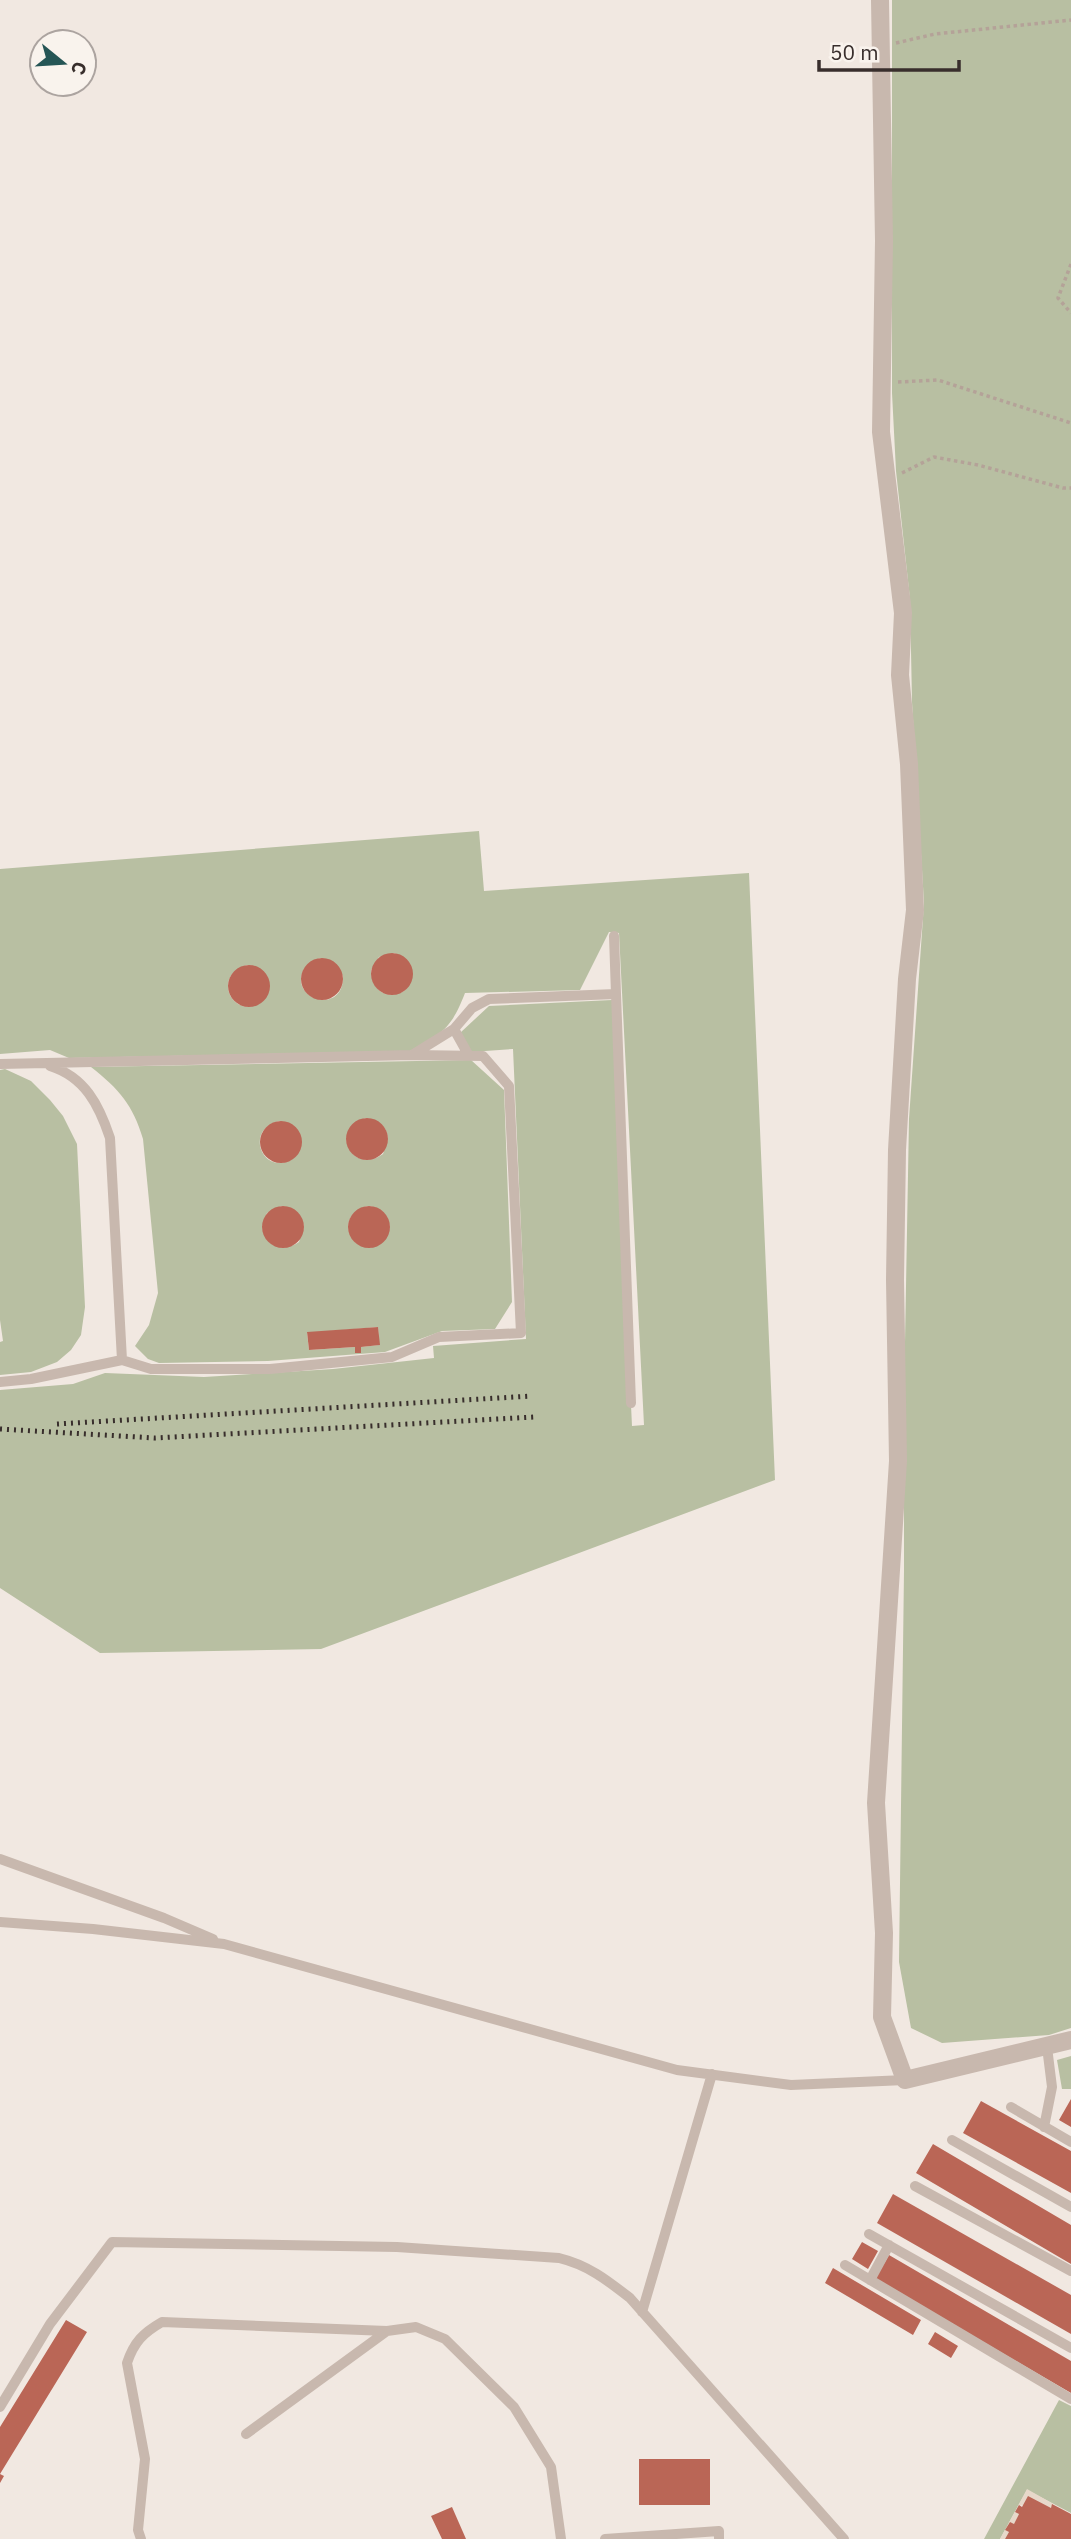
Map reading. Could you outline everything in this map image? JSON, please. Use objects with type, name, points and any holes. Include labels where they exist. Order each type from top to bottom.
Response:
[{"type":"street","points":[[880,0],[884,241],[881,432],[903,613],[900,675],[909,764],[915,910],[907,979],[897,1150],[895,1280],[898,1461],[876,1803],[884,1933],[882,2017],[905,2080],[1071,2040]]},
{"type":"lane","points":[[614,936],[631,1403]]},
{"type":"lane","points":[[412,1055],[454,1029],[472,1008],[489,999],[617,994]]},
{"type":"lane","points":[[454,1029],[469,1056]]},
{"type":"lane","points":[[0,1064],[412,1055],[483,1056],[509,1086],[521,1333],[439,1337],[392,1357],[270,1369],[151,1369],[122,1360],[31,1379],[0,1382]]},
{"type":"lane","points":[[40,1063],[65,1071],[87,1089],[101,1111],[110,1138],[122,1360]]},
{"type":"lane","points":[[0,1858],[164,1918],[223,1944],[677,2070],[791,2085],[905,2080]]},
{"type":"lane","points":[[0,1922],[93,1929],[223,1944]]},
{"type":"lane","points":[[1044,2127],[1052,2087],[1047,2047]]},
{"type":"lane","points":[[642,2312],[712,2074]]},
{"type":"lane","points":[[1011,2107],[1071,2142]]},
{"type":"lane","points":[[952,2140],[1071,2207]]},
{"type":"lane","points":[[915,2186],[1071,2271]]},
{"type":"lane","points":[[869,2234],[1071,2348]]},
{"type":"lane","points":[[0,2407],[50,2324],[112,2242],[397,2247],[559,2258],[580,2263],[602,2275],[629,2298],[844,2539]]},
{"type":"lane","points":[[870,2280],[888,2245]]},
{"type":"lane","points":[[845,2265],[1071,2399]]},
{"type":"lane","points":[[141,2539],[138,2530],[145,2459],[127,2363],[132,2349],[146,2331],[162,2322],[387,2331],[416,2328],[445,2339],[514,2407],[551,2468],[561,2539]]},
{"type":"lane","points":[[246,2434],[387,2331]]},
{"type":"lane","points":[[605,2539],[719,2531],[719,2539]]},
{"type":"path","points":[[880,47],[935,34],[1071,20]]},
{"type":"path","points":[[1071,264],[1058,298],[1071,313]]},
{"type":"path","points":[[882,383],[938,380],[1071,423]]},
{"type":"path","points":[[888,481],[934,457],[1071,488]]},
{"type":"green space","points":[[892,0],[1071,0],[1071,2028],[1049,2035],[942,2043],[911,2028],[899,1962],[909,1119],[924,903],[912,702],[910,599],[896,471],[892,393]]},
{"type":"green space","points":[[479,831],[484,891],[749,873],[775,1480],[321,1649],[100,1653],[0,1588],[0,1390],[73,1384],[105,1373],[204,1377],[333,1369],[434,1358],[433,1346],[526,1339],[513,1049],[471,1052],[460,1033],[489,1006],[612,1000],[632,1426],[644,1425],[619,933],[609,932],[580,990],[465,993],[445,1029],[410,1051],[69,1058],[50,1050],[0,1054],[0,869]],"holes":[[[394,953],[406,959],[412,974],[404,991],[392,995],[377,988],[371,970],[379,957]],[[320,958],[335,963],[343,976],[341,988],[335,996],[327,1000],[318,999],[304,990],[301,981],[303,971],[310,963]],[[247,965],[264,972],[269,982],[264,1000],[253,1006],[244,1006],[230,996],[230,978]]]},
{"type":"green space","points":[[471,1060],[504,1090],[512,1302],[495,1329],[442,1331],[385,1352],[268,1361],[159,1363],[148,1359],[135,1346],[149,1325],[158,1293],[143,1139],[135,1116],[124,1098],[91,1067]],"holes":[[[365,1118],[381,1124],[388,1139],[383,1154],[371,1160],[355,1156],[346,1139],[352,1125]],[[279,1121],[293,1125],[301,1138],[301,1145],[295,1157],[279,1163],[265,1156],[260,1140],[262,1132]],[[281,1206],[297,1212],[304,1227],[299,1242],[287,1247],[271,1243],[262,1227],[267,1213]],[[367,1206],[383,1212],[390,1227],[384,1241],[370,1248],[356,1243],[348,1226],[355,1212]],[[378,1327],[379,1345],[361,1347],[361,1353],[355,1353],[355,1347],[309,1350],[307,1333]]]},
{"type":"green space","points":[[5,1069],[31,1081],[50,1100],[63,1116],[77,1144],[85,1307],[81,1335],[71,1350],[57,1362],[31,1372],[0,1375],[0,1342],[3,1341],[0,1320],[0,1070]]},
{"type":"green space","points":[[1071,2056],[1071,2089],[1062,2089],[1057,2060]]},
{"type":"green space","points":[[1059,2400],[1071,2406],[1071,2513],[1027,2490],[1000,2539],[984,2539]]},
{"type":"shaded area","points":[[1027,2489],[1071,2514],[1053,2504],[1051,2508],[1019,2505],[1015,2512],[1019,2514],[1014,2524],[1009,2522]]},
{"type":"shaded area","points":[[1007,2526],[1005,2530],[1009,2532],[1005,2539],[1000,2539]]},
{"type":"building","points":[[392,953],[407,959],[413,974],[407,989],[392,995],[377,989],[371,974],[377,959]]},
{"type":"building","points":[[322,958],[337,964],[343,979],[337,994],[322,1000],[307,994],[301,979],[307,964]]},
{"type":"building","points":[[249,965],[264,971],[270,986],[264,1001],[249,1007],[234,1001],[228,986],[234,971]]},
{"type":"building","points":[[367,1118],[382,1124],[388,1139],[382,1154],[367,1160],[352,1154],[346,1139],[352,1124]]},
{"type":"building","points":[[281,1121],[296,1127],[302,1142],[296,1157],[281,1163],[266,1157],[260,1142],[266,1127]]},
{"type":"building","points":[[283,1206],[298,1212],[304,1227],[298,1242],[283,1248],[268,1242],[262,1227],[268,1212]]},
{"type":"building","points":[[369,1206],[384,1212],[390,1227],[384,1242],[369,1248],[354,1242],[348,1227],[354,1212]]},
{"type":"building","points":[[378,1327],[380,1345],[361,1347],[361,1353],[355,1353],[355,1347],[309,1350],[307,1332]]},
{"type":"building","points":[[1071,2099],[1071,2127],[1059,2120]]},
{"type":"building","points":[[981,2101],[1071,2151],[1071,2193],[963,2133]]},
{"type":"building","points":[[933,2144],[1071,2225],[1071,2264],[916,2173]]},
{"type":"building","points":[[893,2194],[1071,2295],[1071,2334],[877,2223]]},
{"type":"building","points":[[862,2242],[878,2251],[868,2269],[852,2259]]},
{"type":"building","points":[[889,2255],[1071,2361],[1071,2393],[875,2279]]},
{"type":"building","points":[[833,2268],[921,2320],[913,2335],[825,2283]]},
{"type":"building","points":[[66,2320],[87,2332],[0,2474],[0,2427]]},
{"type":"building","points":[[935,2332],[958,2346],[951,2358],[928,2344]]},
{"type":"building","points":[[639,2459],[710,2459],[710,2505],[639,2505]]},
{"type":"building","points":[[1028,2496],[1051,2508],[1052,2504],[1071,2514],[1071,2539],[1005,2539],[1009,2532],[1005,2530],[1010,2522],[1014,2524],[1019,2514],[1015,2512],[1019,2505],[1022,2507]]},
{"type":"building","points":[[452,2507],[466,2539],[442,2539],[431,2516]]},
{"type":"railway","points":[[57,1424],[532,1396]]},
{"type":"railway","points":[[0,1429],[155,1438],[534,1417]]}]
